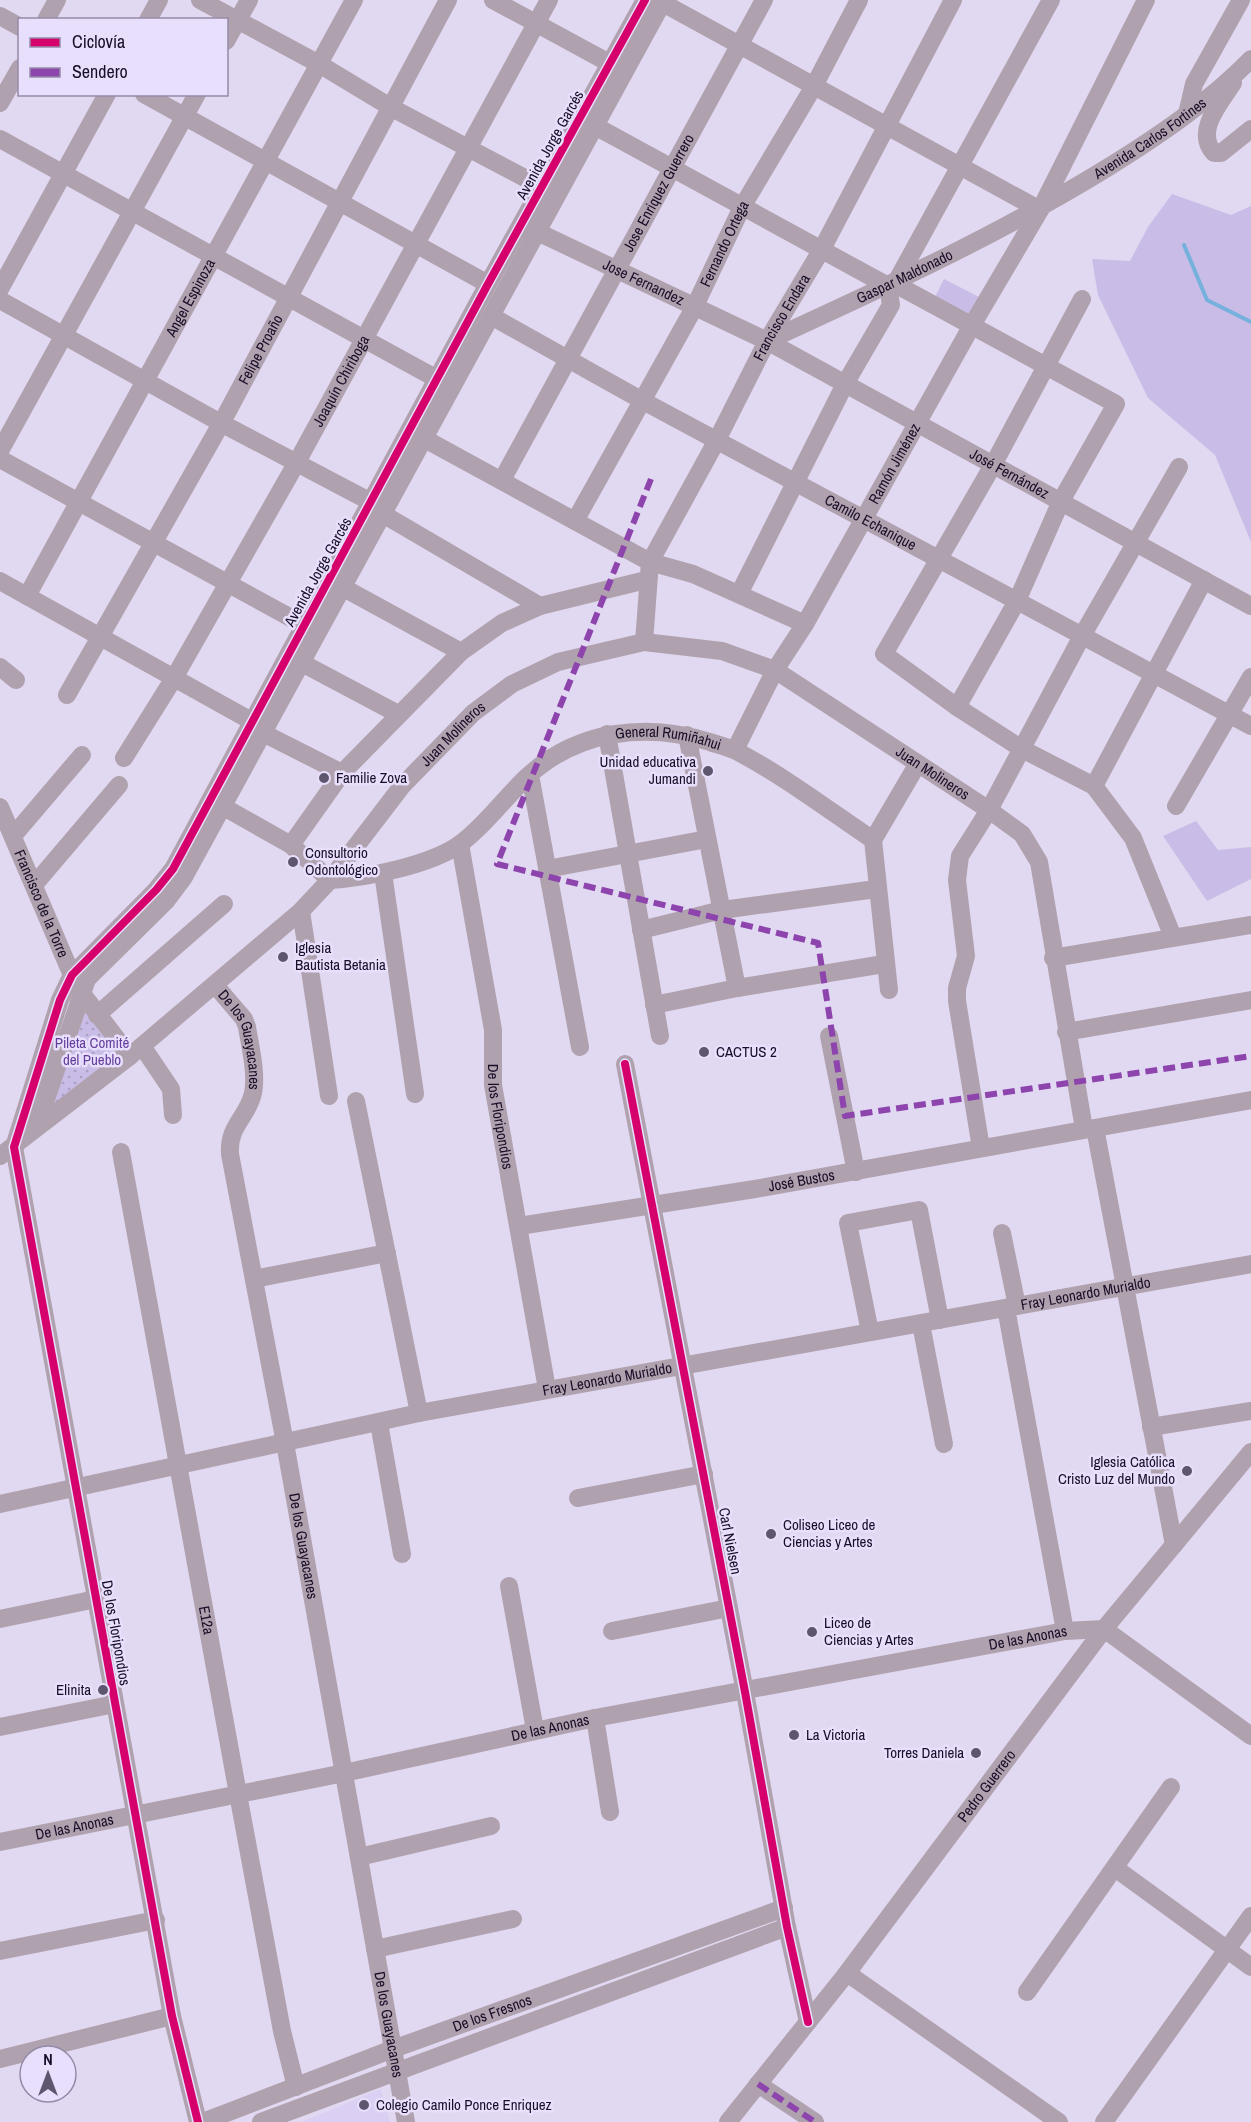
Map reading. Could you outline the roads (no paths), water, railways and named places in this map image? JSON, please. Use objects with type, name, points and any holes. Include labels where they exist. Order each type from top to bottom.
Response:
[{"type":"street","points":[[47,18],[57,0]]},
{"type":"street","points":[[149,18],[159,0]]},
{"type":"street","points":[[200,0],[319,64],[392,108],[542,187]]},
{"type":"street","points":[[228,38],[249,0]]},
{"type":"street","name":"Angel Espinoza","points":[[27,596],[354,0]]},
{"type":"street","name":"Felipe Proaño","points":[[67,695],[222,422],[448,0]]},
{"type":"street","points":[[493,0],[611,64]]},
{"type":"street","name":"Joaquín Chiriboga","points":[[124,758],[174,678],[226,583],[297,462],[549,0]]},
{"type":"street","name":"Jose Enriquez Guerrero","points":[[502,480],[765,0]]},
{"type":"street","name":"Fernando Ortega","points":[[575,522],[694,308],[742,207],[814,86],[859,0]]},
{"type":"street","name":"Francisco Endara","points":[[644,642],[648,571],[767,341],[822,249],[953,0]]},
{"type":"street","points":[[739,594],[845,384],[891,305],[892,284],[1051,0]]},
{"type":"street","name":"Ramón Jiménez","points":[[735,750],[775,669],[805,624],[971,327],[1040,210],[1146,0]]},
{"type":"street","points":[[657,1],[1040,210]]},
{"type":"street","name":"Avenida Jorge Garcés","points":[[7,1152],[45,1102],[81,994],[93,972],[166,901],[184,877],[222,806],[304,625],[376,508],[423,438],[491,316],[529,228],[542,187],[611,64],[657,1]]},
{"type":"street","name":"Avenida Jorge Garcés","points":[[7,1152],[60,1000],[72,975],[156,890],[173,869],[258,728],[302,663],[342,587],[376,508],[437,379],[488,284],[529,228],[595,126],[657,1]]},
{"type":"street","points":[[1187,114],[1194,84],[1237,1]]},
{"type":"street","points":[[0,16],[18,26]]},
{"type":"street","points":[[1247,63],[1211,118],[1207,140],[1214,153],[1221,153],[1238,143],[1251,129]]},
{"type":"street","name":"Avenida Carlos Fortines","points":[[1040,210],[1139,148],[1187,114],[1247,63]]},
{"type":"street","points":[[0,103],[18,72]]},
{"type":"street","points":[[0,289],[106,96]]},
{"type":"street","points":[[147,96],[488,284]]},
{"type":"street","points":[[0,451],[196,96]]},
{"type":"street","points":[[595,126],[742,207],[1116,404],[1061,501],[1017,601],[957,707]]},
{"type":"street","points":[[0,139],[437,379]]},
{"type":"street","name":"Gaspar Maldonado","points":[[767,341],[892,284],[1040,210]]},
{"type":"street","name":"Jose Fernandez","points":[[529,228],[767,341]]},
{"type":"street","points":[[1082,299],[993,465],[884,654],[957,707],[1022,749],[1094,786],[1132,838],[1173,937]]},
{"type":"street","points":[[0,300],[297,462],[540,606]]},
{"type":"street","name":"Camilo Echanique","points":[[491,316],[717,440],[1251,726]]},
{"type":"street","name":"José Fernández","points":[[767,341],[1251,606]]},
{"type":"street","points":[[423,438],[575,522],[648,571]]},
{"type":"street","points":[[0,459],[304,625]]},
{"type":"street","points":[[981,1148],[957,1001],[966,945],[957,867],[960,856],[989,810],[1082,636],[1179,467]]},
{"type":"street","points":[[291,845],[342,773],[461,652],[501,623],[540,606],[648,571],[693,574],[805,624]]},
{"type":"street","points":[[1094,786],[1204,580]]},
{"type":"street","points":[[0,581],[174,678],[258,728],[342,773]]},
{"type":"street","points":[[342,587],[461,652]]},
{"type":"street","name":"Juan Molineros","points":[[7,1152],[136,1051],[301,911],[330,880],[402,786],[473,712],[512,684],[558,662],[644,642],[722,651],[775,669],[917,765],[989,810],[1022,834],[1039,862],[1060,957],[1066,1032],[1125,1286],[1174,1545]]},
{"type":"street","points":[[302,663],[398,714]]},
{"type":"street","points":[[0,667],[16,680]]},
{"type":"street","points":[[1176,806],[1251,677]]},
{"type":"street","name":"General Rumiñahui","points":[[330,880],[383,873],[460,844],[530,775],[561,752],[607,734],[646,730],[687,735],[735,750],[873,840]]},
{"type":"street","points":[[607,734],[660,1036]]},
{"type":"street","points":[[687,735],[737,988]]},
{"type":"street","points":[[13,836],[82,755]]},
{"type":"street","points":[[889,990],[876,889],[873,840],[917,765]]},
{"type":"street","points":[[530,775],[580,1047]]},
{"type":"street","points":[[34,885],[119,784]]},
{"type":"street","points":[[222,806],[291,845],[330,880]]},
{"type":"street","name":"Francisco de la Torre","points":[[0,807],[81,994],[97,1014],[171,1089],[173,1115]]},
{"type":"street","points":[[547,869],[707,839]]},
{"type":"street","name":"De los Floripondios","points":[[460,844],[493,1030],[493,1085],[547,1389]]},
{"type":"street","points":[[383,873],[415,1094]]},
{"type":"street","points":[[641,930],[722,910],[876,889]]},
{"type":"street","points":[[97,1014],[224,904]]},
{"type":"street","points":[[301,911],[329,1096]]},
{"type":"street","points":[[1060,957],[1251,925]]},
{"type":"street","points":[[654,1005],[737,988],[884,964]]},
{"type":"street","name":"De los Guayacanes","points":[[215,985],[244,1019],[248,1035],[253,1093],[229,1140],[406,2122]]},
{"type":"street","points":[[1066,1032],[1251,1000]]},
{"type":"street","points":[[829,1036],[856,1172]]},
{"type":"street","name":"Carl Nielsen","points":[[626,1064],[745,1692],[787,1927],[808,2022]]},
{"type":"street","name":"José Bustos","points":[[519,1226],[856,1172],[1251,1100]]},
{"type":"street","points":[[356,1101],[419,1413]]},
{"type":"street","name":"De los Floripondios","points":[[7,1152],[76,1487],[172,2016],[198,2122]]},
{"type":"street","name":"E12a","points":[[120,1152],[282,2031],[296,2087]]},
{"type":"street","points":[[870,1332],[848,1222],[919,1210],[940,1320]]},
{"type":"street","points":[[1002,1233],[1011,1307],[1065,1630]]},
{"type":"street","points":[[254,1279],[387,1253]]},
{"type":"street","name":"Fray Leonardo Murialdo","points":[[0,1503],[419,1413],[1251,1264]]},
{"type":"street","points":[[921,1324],[944,1444]]},
{"type":"street","points":[[1151,1427],[1251,1411]]},
{"type":"street","points":[[379,1423],[402,1554]]},
{"type":"street","name":"Pedro Guerrero","points":[[728,2122],[847,1974],[1104,1629],[1251,1452]]},
{"type":"street","points":[[578,1498],[704,1474]]},
{"type":"street","points":[[509,1586],[535,1730]]},
{"type":"street","points":[[0,1619],[96,1599]]},
{"type":"street","points":[[612,1631],[729,1608]]},
{"type":"street","points":[[1104,1629],[1251,1736]]},
{"type":"street","name":"De las Anonas","points":[[0,1842],[344,1773],[595,1718],[745,1692],[1065,1630],[1104,1629]]},
{"type":"street","points":[[0,1727],[115,1704]]},
{"type":"street","points":[[595,1718],[610,1812]]},
{"type":"street","points":[[1027,1992],[1171,1787]]},
{"type":"street","points":[[359,1857],[491,1826]]},
{"type":"street","points":[[1115,1868],[1251,1967]]},
{"type":"street","name":"De los Fresnos","points":[[203,2122],[393,2049],[784,1908]]},
{"type":"street","points":[[1104,2122],[1251,1916]]},
{"type":"street","points":[[375,1949],[513,1919]]},
{"type":"street","points":[[0,1951],[156,1920]]},
{"type":"street","name":"De los Fresnos","points":[[261,2122],[787,1927]]},
{"type":"street","points":[[847,1974],[1037,2116],[1059,2122]]},
{"type":"street","points":[[596,1976],[604,1995]]},
{"type":"street","points":[[0,2059],[172,2016]]},
{"type":"street","points":[[474,2020],[481,2040]]},
{"type":"street","points":[[758,2084],[815,2122]]},
{"type":"waterway","points":[[1184,245],[1207,300],[1251,322]]},
{"type":"place","name":"Unidad educativa Jumandi","points":[[708,771]]},
{"type":"place","name":"Familie Zova","points":[[324,778]]},
{"type":"place","name":"Consultorio Odontológico","points":[[293,862]]},
{"type":"place","name":"Iglesia Bautista Betania","points":[[283,957]]},
{"type":"place","name":"CACTUS 2","points":[[704,1052]]},
{"type":"place","name":"Iglesia Católica Cristo Luz del Mundo","points":[[1187,1471]]},
{"type":"place","name":"Coliseo Liceo de Ciencias y Artes","points":[[771,1534]]},
{"type":"place","name":"Liceo de Ciencias y Artes","points":[[812,1632]]},
{"type":"place","name":"Elinita","points":[[103,1690]]},
{"type":"place","name":"La Victoria","points":[[794,1735]]},
{"type":"place","name":"Torres Daniela","points":[[976,1753]]},
{"type":"place","name":"Colegio Camilo Ponce Enriquez","points":[[364,2105]]},
{"type":"park label","name":"Pileta Comité del Pueblo","points":[[92,1052]]}]
